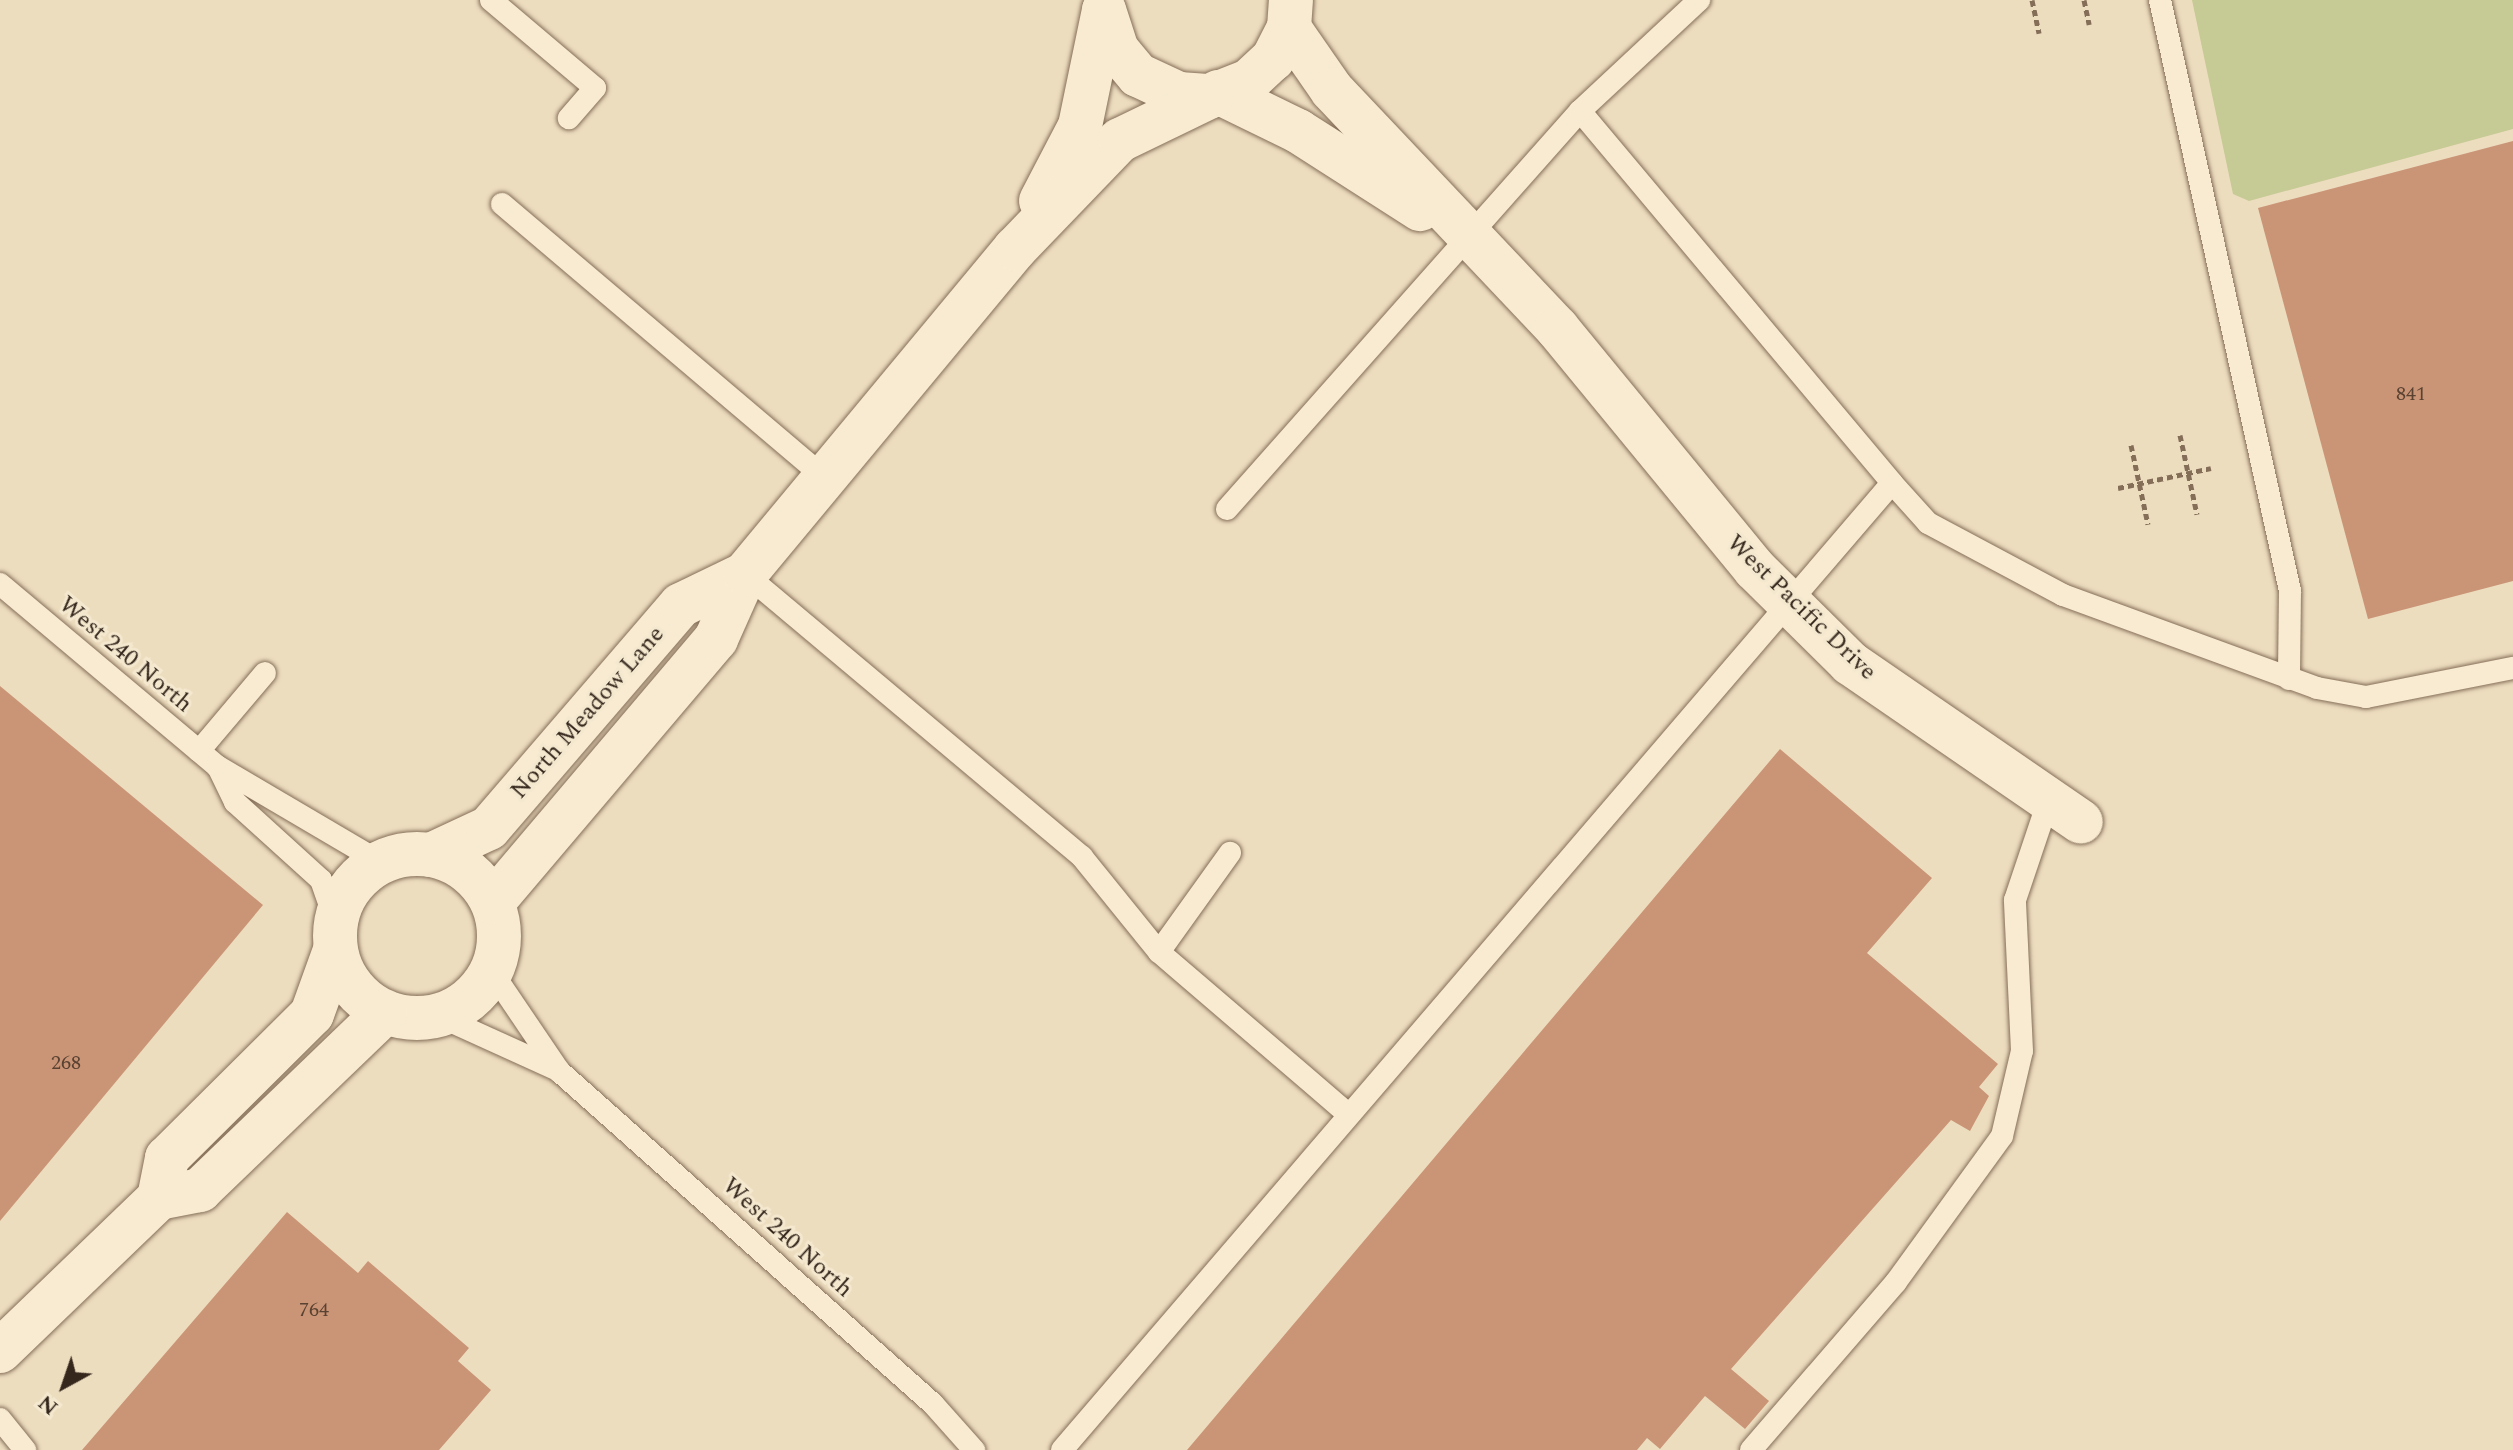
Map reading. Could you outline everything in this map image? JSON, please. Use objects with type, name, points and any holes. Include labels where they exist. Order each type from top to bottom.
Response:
[{"type":"street","points":[[1104,4],[1117,50],[1138,75],[1179,94],[1214,94]]},
{"type":"street","name":"North Meadow Lane","points":[[1015,249],[1080,126],[1104,4]]},
{"type":"street","name":"North Meadow Lane","points":[[493,902],[716,639],[745,574],[827,480],[1015,249],[1120,140],[1214,94],[1249,81],[1273,59],[1290,14]]},
{"type":"street","name":"West Pacific Drive","points":[[1290,14],[1332,90],[1467,240],[1557,328],[1745,559],[1850,663],[2064,812]]},
{"type":"street","name":"West Pacific Drive","points":[[1214,94],[1298,131],[1467,240]]},
{"type":"street","name":"North Meadow Lane","points":[[431,855],[489,828],[681,605],[745,574]]},
{"type":"street","points":[[159,1198],[167,1158],[312,1014],[351,887],[380,862],[431,855],[478,880],[493,902],[499,925],[492,972],[470,999],[439,1016],[385,1012],[353,987],[336,937]]},
{"type":"street","points":[[0,1351],[159,1198],[200,1190],[385,1012]]},
{"type":"lane","points":[[491,0],[595,88],[569,118]]},
{"type":"lane","points":[[1227,509],[1580,111],[1699,0]]},
{"type":"lane","points":[[2160,0],[2290,591],[2289,679]]},
{"type":"lane","points":[[1580,111],[1928,523],[2063,595],[2289,679],[2366,697],[2513,668]]},
{"type":"lane","points":[[502,204],[827,480]]},
{"type":"lane","points":[[1062,1450],[1892,483]]},
{"type":"lane","points":[[745,574],[1082,857],[1159,952],[1348,1114]]},
{"type":"lane","name":"West 240 North","points":[[0,584],[217,766],[380,862]]},
{"type":"lane","points":[[199,751],[265,673]]},
{"type":"lane","name":"West 240 North","points":[[217,766],[235,802],[321,880],[336,937]]},
{"type":"lane","points":[[1751,1450],[1896,1282],[2002,1136],[2022,1051],[2015,900],[2064,812]]},
{"type":"lane","points":[[1159,952],[1230,853]]},
{"type":"lane","name":"West 240 North","points":[[492,972],[559,1071],[933,1404],[974,1450]]},
{"type":"lane","name":"West 240 North","points":[[439,1016],[559,1071]]},
{"type":"lane","points":[[0,1419],[25,1450]]},
{"type":"path","points":[[2032,0],[2039,33]]},
{"type":"path","points":[[2084,0],[2089,24]]},
{"type":"path","points":[[2180,435],[2197,514]]},
{"type":"path","points":[[2131,445],[2148,524]]},
{"type":"path","points":[[2118,488],[2211,468]]},
{"type":"green space","points":[[2192,0],[2513,0],[2513,129],[2249,201],[2233,194]]},
{"type":"building","points":[[2513,141],[2513,581],[2368,619],[2258,208]]},
{"type":"building","points":[[0,686],[263,905],[0,1221]]},
{"type":"building","points":[[1780,749],[1932,878],[1867,953],[1998,1064],[1979,1087],[1989,1096],[1970,1131],[1951,1120],[1731,1369],[1769,1401],[1745,1429],[1705,1396],[1660,1449],[1647,1438],[1637,1450],[1187,1450]]},
{"type":"building","points":[[287,1212],[358,1273],[368,1261],[469,1348],[458,1361],[491,1390],[439,1450],[82,1450]]}]
